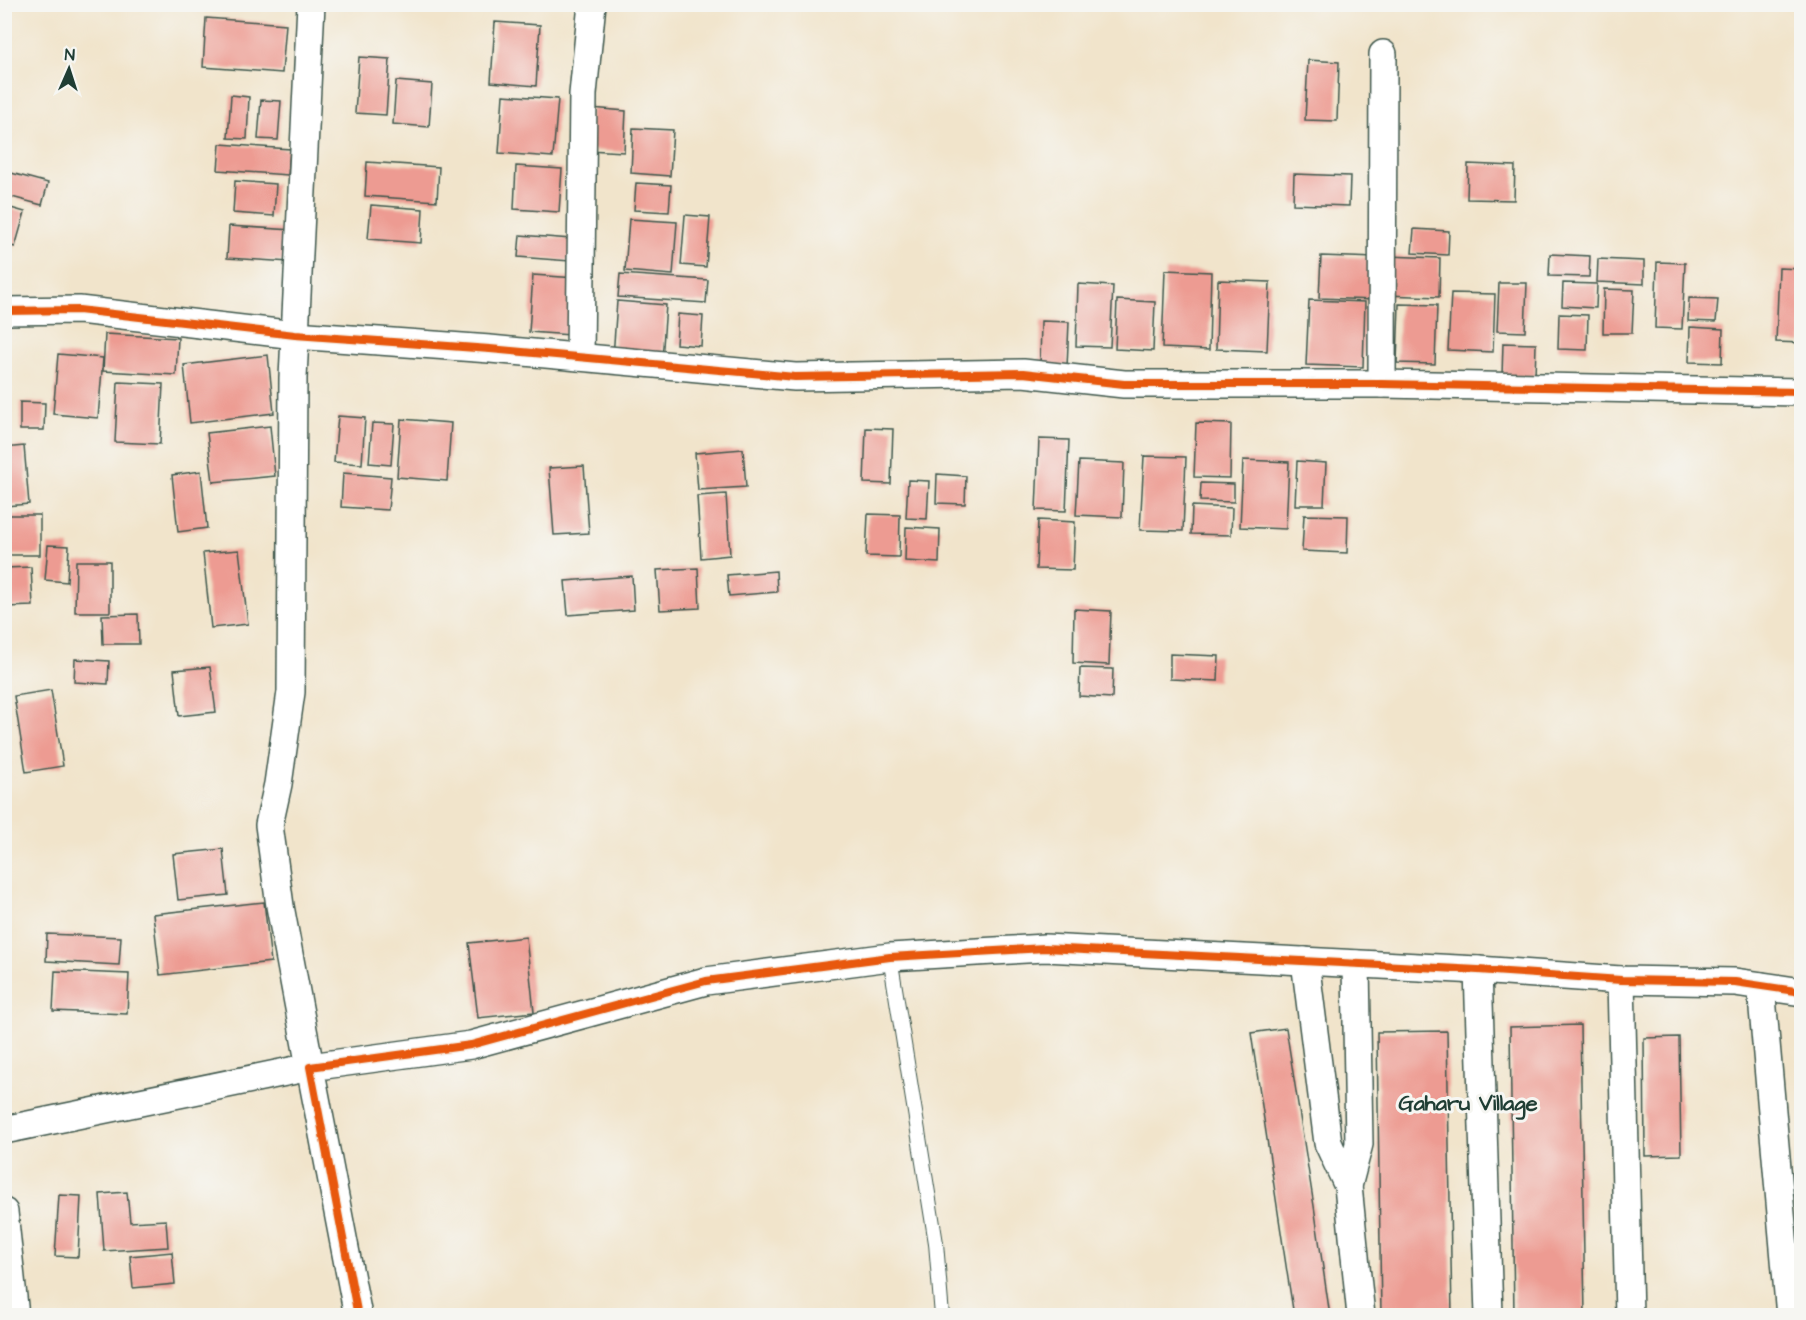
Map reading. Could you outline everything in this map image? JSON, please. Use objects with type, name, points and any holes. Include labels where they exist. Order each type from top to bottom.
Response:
[{"type":"street","points":[[311,4],[295,335],[291,692],[278,784],[269,825],[280,906],[358,1316]]},
{"type":"street","points":[[580,357],[584,94],[592,4]]},
{"type":"street","points":[[1382,384],[1383,54]]},
{"type":"street","points":[[4,311],[79,310],[295,335],[580,357],[795,377],[1023,373],[1124,384],[1382,384],[1802,392]]},
{"type":"street","points":[[4,1130],[310,1067],[471,1045],[706,981],[890,957],[1045,948],[1478,970],[1621,980],[1735,981],[1802,993]]},
{"type":"street","points":[[1305,961],[1328,1143],[1348,1186],[1361,1316]]},
{"type":"street","points":[[1348,1186],[1359,1144],[1356,964]]},
{"type":"street","points":[[1478,970],[1489,1316]]},
{"type":"street","points":[[1621,980],[1629,1316]]},
{"type":"street","points":[[1761,986],[1790,1316]]},
{"type":"street","points":[[4,1212],[15,1316]]},
{"type":"lane","points":[[890,957],[936,1243],[942,1316]]},
{"type":"building","points":[[206,18],[286,24],[282,73],[203,67]]},
{"type":"building","points":[[495,22],[540,25],[536,86],[491,82]]},
{"type":"building","points":[[359,57],[390,59],[386,115],[355,113]]},
{"type":"building","points":[[1308,60],[1339,62],[1337,121],[1305,120]]},
{"type":"building","points":[[396,81],[432,84],[429,127],[393,124]]},
{"type":"building","points":[[231,95],[249,97],[247,139],[228,138]]},
{"type":"building","points":[[503,95],[558,99],[553,157],[499,153]]},
{"type":"building","points":[[261,100],[281,101],[278,140],[258,139]]},
{"type":"building","points":[[591,108],[626,111],[624,152],[588,150]]},
{"type":"building","points":[[633,128],[673,130],[670,176],[631,173]]},
{"type":"building","points":[[220,144],[290,149],[288,175],[218,170]]},
{"type":"building","points":[[367,162],[439,167],[437,201],[365,196]]},
{"type":"building","points":[[1468,164],[1515,166],[1514,200],[1467,199]]},
{"type":"building","points":[[516,166],[562,169],[559,212],[514,209]]},
{"type":"building","points":[[4,171],[48,183],[42,205],[4,195]]},
{"type":"building","points":[[1294,174],[1350,176],[1349,206],[1293,204]]},
{"type":"building","points":[[235,181],[276,184],[274,216],[233,213]]},
{"type":"building","points":[[636,183],[671,185],[669,212],[634,210]]},
{"type":"building","points":[[371,205],[423,209],[421,243],[368,239]]},
{"type":"building","points":[[4,206],[25,212],[15,247],[4,244]]},
{"type":"building","points":[[685,215],[710,217],[706,267],[681,265]]},
{"type":"building","points":[[629,219],[677,222],[673,275],[625,271]]},
{"type":"building","points":[[229,226],[293,230],[290,262],[227,258]]},
{"type":"building","points":[[1414,229],[1449,231],[1448,255],[1412,253]]},
{"type":"building","points":[[520,235],[571,239],[570,261],[518,257]]},
{"type":"building","points":[[1550,254],[1590,256],[1589,277],[1549,276]]},
{"type":"building","points":[[1321,256],[1377,258],[1376,300],[1319,298]]},
{"type":"building","points":[[1387,256],[1440,258],[1439,297],[1386,295]]},
{"type":"building","points":[[1598,259],[1644,261],[1644,284],[1597,282]]},
{"type":"building","points":[[1657,262],[1685,263],[1682,329],[1655,328]]},
{"type":"building","points":[[1779,268],[1802,269],[1802,343],[1776,342]]},
{"type":"building","points":[[1165,270],[1211,272],[1209,350],[1162,348]]},
{"type":"building","points":[[620,274],[708,280],[706,303],[618,297]]},
{"type":"building","points":[[533,275],[576,278],[571,335],[529,332]]},
{"type":"building","points":[[1218,280],[1270,282],[1267,351],[1216,349]]},
{"type":"building","points":[[1499,283],[1527,283],[1525,332],[1497,331]]},
{"type":"building","points":[[1563,283],[1597,284],[1596,308],[1562,306]]},
{"type":"building","points":[[1078,284],[1113,286],[1110,347],[1076,346]]},
{"type":"building","points":[[1604,289],[1634,290],[1632,333],[1603,333]]},
{"type":"building","points":[[1451,293],[1495,294],[1493,352],[1448,350]]},
{"type":"building","points":[[1689,298],[1718,299],[1716,322],[1688,321]]},
{"type":"building","points":[[1117,300],[1155,302],[1153,351],[1115,349]]},
{"type":"building","points":[[1309,300],[1365,302],[1363,367],[1306,365]]},
{"type":"building","points":[[617,301],[666,305],[662,360],[613,357]]},
{"type":"building","points":[[1399,304],[1437,305],[1435,364],[1397,363]]},
{"type":"building","points":[[678,314],[703,316],[701,346],[676,344]]},
{"type":"building","points":[[1559,314],[1588,315],[1587,350],[1558,349]]},
{"type":"building","points":[[1041,321],[1069,322],[1067,367],[1040,366]]},
{"type":"building","points":[[1690,327],[1723,329],[1722,363],[1689,362]]},
{"type":"building","points":[[105,334],[178,338],[176,375],[103,371]]},
{"type":"building","points":[[1503,343],[1536,344],[1535,377],[1502,376]]},
{"type":"building","points":[[58,354],[103,358],[98,418],[53,414]]},
{"type":"building","points":[[268,355],[274,413],[190,423],[184,365]]},
{"type":"building","points":[[118,382],[163,384],[160,444],[115,442]]},
{"type":"building","points":[[20,402],[45,403],[44,430],[20,430]]},
{"type":"building","points":[[338,416],[365,418],[362,464],[334,462]]},
{"type":"building","points":[[401,419],[451,423],[447,481],[397,477]]},
{"type":"building","points":[[372,423],[394,424],[391,465],[369,463]]},
{"type":"building","points":[[1196,423],[1231,424],[1230,478],[1194,477]]},
{"type":"building","points":[[270,426],[275,476],[213,482],[207,433]]},
{"type":"building","points":[[866,428],[893,429],[891,484],[864,483]]},
{"type":"building","points":[[1039,439],[1069,440],[1066,511],[1036,510]]},
{"type":"building","points":[[24,446],[29,504],[5,506],[4,448]]},
{"type":"building","points":[[743,449],[746,487],[698,490],[695,453]]},
{"type":"building","points":[[1144,456],[1186,457],[1183,531],[1140,530]]},
{"type":"building","points":[[1243,460],[1289,462],[1286,529],[1240,527]]},
{"type":"building","points":[[1079,461],[1124,463],[1122,517],[1076,515]]},
{"type":"building","points":[[1297,461],[1326,463],[1324,505],[1295,505]]},
{"type":"building","points":[[584,466],[589,533],[554,535],[549,468]]},
{"type":"building","points":[[201,471],[207,528],[178,532],[172,475]]},
{"type":"building","points":[[343,473],[391,477],[388,510],[341,507]]},
{"type":"building","points":[[937,474],[966,476],[965,504],[936,503]]},
{"type":"building","points":[[908,480],[929,481],[927,519],[906,518]]},
{"type":"building","points":[[1201,483],[1234,484],[1234,502],[1200,501]]},
{"type":"building","points":[[726,494],[730,555],[701,558],[697,496]]},
{"type":"building","points":[[1192,506],[1232,508],[1231,535],[1191,534]]},
{"type":"building","points":[[868,514],[900,515],[899,557],[866,556]]},
{"type":"building","points":[[4,515],[40,515],[40,555],[4,555]]},
{"type":"building","points":[[1304,515],[1348,516],[1347,553],[1302,551]]},
{"type":"building","points":[[1038,520],[1075,522],[1073,570],[1036,569]]},
{"type":"building","points":[[906,527],[940,529],[939,563],[905,561]]},
{"type":"building","points":[[48,545],[69,546],[67,582],[45,580]]},
{"type":"building","points":[[239,550],[248,624],[211,628],[203,553]]},
{"type":"building","points":[[76,561],[110,561],[110,612],[75,612]]},
{"type":"building","points":[[31,567],[33,606],[5,607],[5,568]]},
{"type":"building","points":[[698,568],[700,608],[660,610],[657,570]]},
{"type":"building","points":[[776,571],[777,592],[729,596],[727,575]]},
{"type":"building","points":[[632,576],[634,610],[568,615],[565,581]]},
{"type":"building","points":[[1074,609],[1111,611],[1109,665],[1073,663]]},
{"type":"building","points":[[138,614],[139,644],[103,644],[102,615]]},
{"type":"building","points":[[1170,654],[1219,656],[1218,681],[1170,679]]},
{"type":"building","points":[[75,659],[109,661],[108,684],[74,682]]},
{"type":"building","points":[[210,667],[216,712],[179,716],[174,670]]},
{"type":"building","points":[[1080,668],[1113,669],[1112,698],[1079,696]]},
{"type":"building","points":[[51,690],[63,766],[26,772],[14,696]]},
{"type":"building","points":[[223,849],[228,895],[178,900],[173,854]]},
{"type":"building","points":[[264,902],[271,962],[160,975],[153,914]]},
{"type":"building","points":[[47,934],[121,937],[119,965],[46,961]]},
{"type":"building","points":[[526,937],[534,1012],[478,1018],[469,943]]},
{"type":"building","points":[[55,971],[129,974],[127,1014],[53,1011]]},
{"type":"building","points":[[1580,1025],[1585,1316],[1514,1316],[1510,1027]]},
{"type":"building","points":[[1286,1028],[1330,1316],[1294,1316],[1287,1272],[1251,1033]]},
{"type":"building","points":[[1447,1031],[1452,1316],[1381,1316],[1377,1032]]},
{"type":"building","points":[[1679,1037],[1681,1155],[1645,1156],[1644,1038]]},
{"type":"building","points":[[127,1192],[130,1222],[166,1220],[168,1247],[104,1251],[100,1194]]},
{"type":"building","points":[[59,1195],[81,1196],[78,1257],[55,1256]]},
{"type":"building","points":[[172,1252],[175,1284],[133,1288],[130,1256]]},
{"type":"cycle path","points":[[4,311],[79,310],[295,335],[490,349],[795,377],[1023,373],[1124,384],[1382,384],[1802,392]]},
{"type":"cycle path","points":[[358,1316],[310,1067],[471,1045],[706,981],[890,957],[1045,948],[1478,970],[1621,980],[1735,982],[1802,992]]},
{"type":"district","name":"Gaharu Village","points":[[1468,1103]]}]
